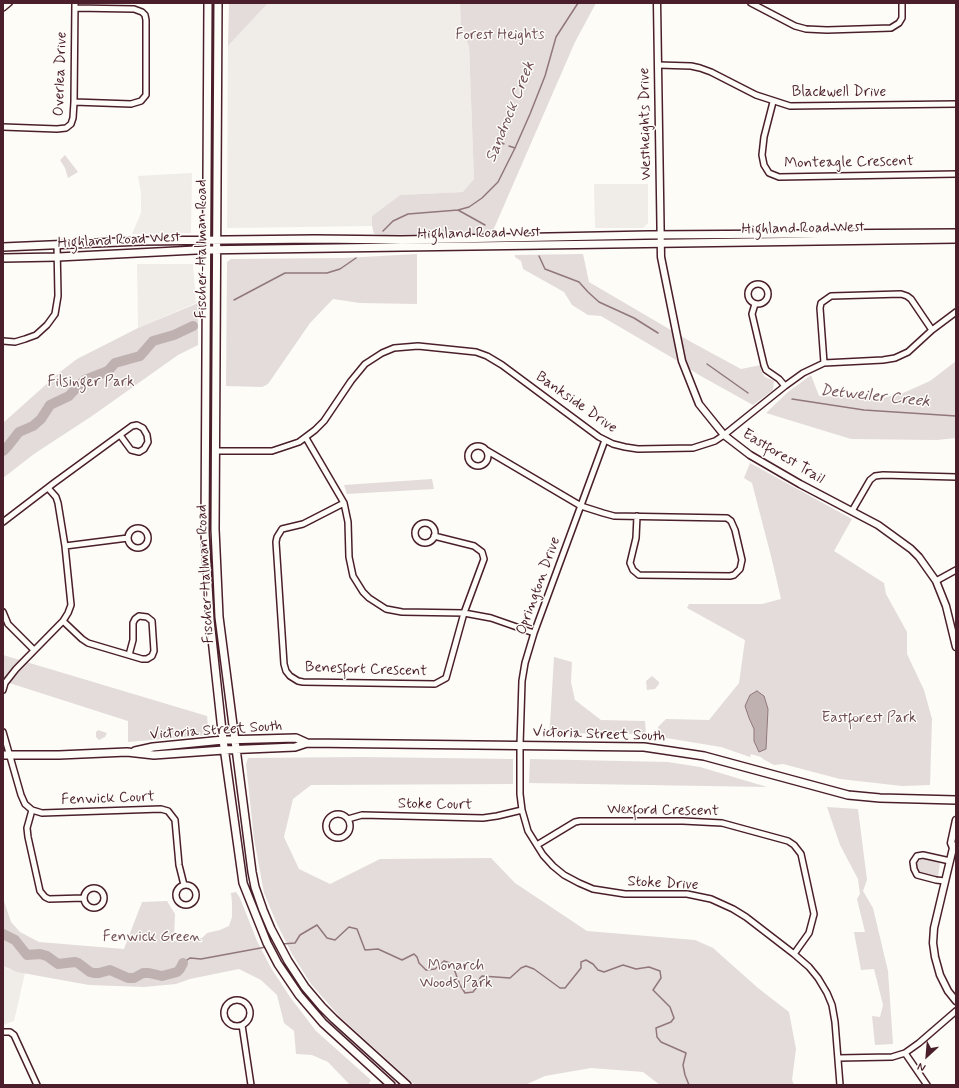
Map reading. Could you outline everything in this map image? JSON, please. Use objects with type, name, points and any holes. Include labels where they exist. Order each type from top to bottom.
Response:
[{"type":"main road","name":"Fischer-Hallman Road","points":[[208,3],[205,532],[210,620],[224,750],[243,883],[262,931],[278,964],[299,995],[323,1023],[391,1085]]},
{"type":"main road","name":"Fischer-Hallman Road","points":[[218,3],[215,529],[219,617],[252,872],[255,887],[271,929],[288,961],[305,986],[322,1007],[407,1085]]},
{"type":"main road","name":"Highland Road West","points":[[3,247],[207,240],[439,240],[660,235],[956,232]]},
{"type":"main road","name":"Highland Road West","points":[[3,258],[207,250],[956,239]]},
{"type":"main road","name":"Victoria Street South","points":[[6,755],[59,755],[127,752],[153,747],[223,740],[296,738],[307,743]]},
{"type":"main road","name":"Victoria Street South","points":[[127,752],[154,755],[236,749],[295,747],[307,743],[644,747],[673,750],[704,756],[848,795],[880,798],[956,800]]},
{"type":"street","points":[[3,8],[10,3]]},
{"type":"street","name":"Westheights Drive","points":[[657,3],[660,244]]},
{"type":"street","points":[[751,3],[795,26],[806,29],[827,30],[891,28],[899,23],[902,18],[902,3]]},
{"type":"street","points":[[74,102],[131,104],[142,101],[146,95],[145,15],[134,9],[75,6]]},
{"type":"street","name":"Overlea Drive","points":[[3,127],[57,129],[66,128],[71,124],[74,102],[75,6]]},
{"type":"street","name":"Blackwell Drive","points":[[658,65],[691,66],[700,68],[773,102],[795,106],[956,104]]},
{"type":"street","name":"Monteagle Crescent","points":[[773,102],[764,137],[762,155],[764,165],[769,173],[779,177],[956,174]]},
{"type":"street","name":"Eastforest Trail","points":[[660,244],[663,271],[682,360],[698,404],[724,435],[750,455],[800,484],[878,525],[901,541],[919,557],[936,581],[946,606],[956,647]]},
{"type":"street","points":[[3,342],[26,340],[36,335],[47,325],[55,314],[58,296],[57,245]]},
{"type":"street","points":[[754,284],[762,284],[768,291],[768,297],[764,302],[755,304],[748,298],[748,290],[754,284]]},
{"type":"street","points":[[824,363],[820,308],[822,303],[830,296],[901,294],[911,299],[932,330]]},
{"type":"street","points":[[755,304],[752,314],[764,365],[766,370],[779,379],[785,386]]},
{"type":"street","name":"Bankside Drive","points":[[215,451],[272,451],[299,442],[306,438],[324,420],[351,381],[365,364],[382,353],[394,348],[418,346],[476,352],[487,356],[502,365],[605,440],[624,447],[638,449],[686,449],[701,447],[724,435],[803,373],[824,363],[895,358],[908,352],[932,330],[956,312]]},
{"type":"street","points":[[3,522],[132,426],[137,425],[143,428],[147,435],[148,442],[144,449],[139,452],[131,450],[120,435]]},
{"type":"street","points":[[306,438],[344,503],[348,522],[349,557],[353,576],[363,592],[369,598],[386,609],[402,612],[464,612],[491,618],[534,633]]},
{"type":"street","name":"Oprington Drive","points":[[520,745],[522,681],[525,663],[534,633],[605,440]]},
{"type":"street","points":[[486,450],[581,506],[599,512],[614,516],[637,516],[726,518],[731,521],[735,530],[742,560],[740,570],[734,575],[730,576],[639,574],[633,570],[630,563],[636,538],[637,516]]},
{"type":"street","points":[[852,511],[870,480],[875,476],[956,477]]},
{"type":"street","points":[[3,690],[16,669],[63,621],[68,613],[71,600],[65,546],[58,503],[56,497],[48,488]]},
{"type":"street","name":"Benesfort Crescent","points":[[344,503],[303,524],[282,529],[277,537],[276,542],[284,664],[286,671],[290,676],[303,682],[435,684],[442,682],[446,678],[464,612]]},
{"type":"street","points":[[138,528],[145,531],[148,538],[146,545],[137,548],[130,545],[128,538],[132,530],[138,528]]},
{"type":"street","points":[[434,536],[474,546],[482,552],[483,564],[464,612]]},
{"type":"street","points":[[65,546],[128,538]]},
{"type":"street","points":[[936,581],[956,570]]},
{"type":"street","points":[[3,612],[8,624],[34,650]]},
{"type":"street","points":[[63,621],[88,643],[142,659],[147,659],[152,656],[154,651],[152,621],[147,617],[139,616],[133,623],[133,640],[129,655]]},
{"type":"street","points":[[3,732],[6,755],[25,804],[32,810],[27,828],[40,891],[46,898],[49,899],[84,898]]},
{"type":"street","name":"Stoke Drive","points":[[520,745],[520,794],[522,810],[528,831],[553,866],[579,884],[593,889],[625,894],[687,894],[711,899],[746,917],[809,967],[827,993],[832,1004],[835,1022],[840,1085]]},
{"type":"street","name":"Fenwick Court","points":[[32,810],[42,813],[161,809],[168,811],[175,820],[179,865],[184,885]]},
{"type":"street","name":"Stoke Court","points":[[348,819],[349,830],[343,837],[337,838],[329,834],[326,824],[330,816],[339,814],[348,819],[362,815],[484,818],[522,810]]},
{"type":"street","points":[[956,820],[951,843],[955,847],[950,861],[934,928],[933,943],[940,975],[948,991],[956,1001]]},
{"type":"street","name":"Wexford Crescent","points":[[537,845],[575,822],[580,821],[722,823],[788,841],[794,845],[801,854],[814,914],[810,933],[794,954]]},
{"type":"street","points":[[945,881],[917,875],[913,862],[917,856],[923,855],[950,861]]},
{"type":"street","points":[[92,888],[100,889],[104,896],[102,904],[96,908],[87,906],[84,898],[86,892],[92,888]]},
{"type":"street","points":[[241,1001],[250,1009],[250,1017],[242,1025],[233,1025],[228,1022],[225,1010],[228,1004],[241,1001]]},
{"type":"street","points":[[838,1058],[892,1057],[906,1053],[919,1044],[956,1011]]},
{"type":"street","points":[[242,1025],[251,1085]]},
{"type":"street","points":[[3,1032],[10,1032],[14,1035],[37,1085]]},
{"type":"street","points":[[906,1053],[927,1085]]},
{"type":"shaded area","points":[[268,3],[460,3],[461,31],[469,46],[474,179],[464,192],[400,195],[372,216],[372,226],[227,228],[228,46]]},
{"type":"shaded area","points":[[192,173],[191,233],[132,234],[141,213],[141,193],[138,176]]},
{"type":"shaded area","points":[[594,184],[648,184],[648,223],[643,228],[595,228]]},
{"type":"shaded area","points":[[137,264],[193,264],[196,303],[138,328]]},
{"type":"shaded area","points":[[757,691],[764,696],[768,709],[766,749],[759,752],[754,741],[754,729],[745,706],[750,695]]},
{"type":"shaded area","points":[[3,966],[8,969],[25,973],[14,1021],[3,1025]]},
{"type":"green space","points":[[229,3],[268,3],[228,46]]},
{"type":"green space","name":"Forest Heights","points":[[460,3],[596,3],[575,42],[492,233],[374,234],[372,216],[400,195],[463,192],[474,179],[469,46],[461,31]]},
{"type":"green space","points":[[65,155],[78,172],[68,178],[65,168],[60,160]]},
{"type":"green space","points":[[417,254],[417,304],[360,303],[333,299],[310,323],[268,384],[262,387],[226,386],[227,262],[231,259],[344,258]]},
{"type":"green space","points":[[583,254],[589,282],[693,343],[741,369],[761,365],[762,373],[765,377],[774,381],[773,390],[753,405],[699,375],[601,316],[588,315],[572,305],[564,292],[523,269],[521,261],[515,257],[515,255]]},
{"type":"green space","name":"Filsinger Park","points":[[198,303],[198,345],[178,355],[92,416],[34,454],[3,478],[3,423],[60,372],[77,359],[138,328]]},
{"type":"green space","points":[[956,361],[956,438],[937,440],[851,439],[766,413],[788,392],[811,375],[819,396],[883,398],[903,393],[930,381]]},
{"type":"green space","name":"Eastforest Park","points":[[750,463],[852,519],[834,551],[884,583],[886,594],[907,632],[907,654],[924,690],[932,719],[930,785],[902,786],[840,779],[783,764],[774,765],[761,757],[751,754],[750,757],[721,747],[660,737],[658,727],[666,719],[709,720],[739,683],[745,640],[687,608],[689,604],[762,604],[781,599],[752,483],[744,478]]},
{"type":"green space","points":[[432,479],[434,489],[347,494],[344,485]]},
{"type":"green space","points":[[3,655],[207,716],[209,735],[128,742],[128,721],[3,681]]},
{"type":"green space","points":[[554,657],[572,662],[571,682],[575,700],[601,720],[645,721],[646,734],[548,733],[550,725]]},
{"type":"green space","points":[[652,676],[659,682],[659,684],[655,689],[647,690],[646,681]]},
{"type":"green space","points":[[98,730],[107,733],[105,737],[99,740],[96,737],[96,732]]},
{"type":"green space","name":"Monarch Woods Park","points":[[362,757],[513,759],[513,784],[311,785],[293,799],[284,837],[299,869],[330,884],[380,859],[491,858],[515,883],[587,931],[695,940],[713,948],[758,988],[789,1012],[796,1049],[792,1080],[794,1085],[660,1085],[643,1072],[591,1068],[545,1076],[525,1085],[415,1085],[339,1016],[311,984],[292,954],[264,893],[254,839],[246,764],[248,758]]},
{"type":"green space","points":[[530,759],[668,762],[700,767],[767,787],[529,783]]},
{"type":"green space","points":[[827,807],[858,809],[867,880],[863,891],[873,908],[888,971],[893,1044],[875,1045],[872,1016],[880,1017],[883,1005],[874,969],[861,970],[854,932],[865,932],[857,899],[860,894],[858,879],[840,845]]},
{"type":"green space","points":[[925,859],[940,863],[938,877],[917,871],[917,862]]},
{"type":"green space","name":"Fenwick Green","points":[[236,892],[240,898],[257,941],[271,968],[290,997],[316,1031],[371,1080],[368,1085],[350,1085],[328,1062],[312,1055],[296,1054],[294,1031],[284,1023],[277,995],[261,980],[239,969],[190,979],[176,984],[144,987],[89,985],[17,972],[3,966],[3,898],[11,922],[20,932],[39,942],[124,949],[142,902],[167,901],[175,914],[174,941],[183,941],[202,938],[207,933],[229,926],[232,917],[231,893]]},
{"type":"waterway","name":"Sandrock Creek","points":[[383,231],[393,221],[408,214],[458,210],[469,207],[482,198],[498,182],[530,114],[545,76],[556,37],[578,3]]},
{"type":"waterway","points":[[498,141],[504,144]]},
{"type":"waterway","name":"Sandrock Creek","points":[[509,146],[515,148]]},
{"type":"waterway","name":"Detweiler Creek","points":[[458,210],[485,225]]},
{"type":"waterway","name":"Detweiler Creek","points":[[539,256],[545,269],[579,282],[599,302],[634,318],[658,333]]},
{"type":"waterway","name":"Sandrock Creek","points":[[234,300],[285,273],[327,273],[340,269],[356,258]]},
{"type":"waterway","name":"Sandrock Creek","points":[[3,451],[19,432],[33,426],[41,419],[50,405],[69,396],[85,380],[108,371],[115,363],[140,356],[153,341],[174,335],[193,326]]},
{"type":"waterway","name":"Detweiler Creek","points":[[707,364],[748,393]]},
{"type":"waterway","name":"Detweiler Creek","points":[[792,399],[864,410],[956,416]]},
{"type":"waterway","points":[[282,944],[295,943],[300,935],[317,925],[327,938],[335,940],[349,927],[357,929],[365,950],[378,949],[402,960],[414,954],[419,963],[426,970],[435,969],[444,961],[450,963],[465,993],[473,992],[482,976],[510,978],[521,968],[526,966],[534,969],[560,988],[565,988],[581,968],[581,962],[586,960],[593,964],[598,970],[604,972],[623,965],[636,969],[649,967],[660,971],[661,978],[653,990],[670,1007],[674,1018],[671,1022],[656,1028],[657,1037],[661,1042],[686,1053],[683,1065],[689,1085]]},
{"type":"waterway","points":[[3,934],[15,940],[27,955],[40,954],[47,956],[58,964],[75,962],[94,973],[110,970],[128,978],[134,978],[143,973],[162,976],[177,972],[183,963]]},
{"type":"waterway","points":[[183,963],[190,958],[201,959],[266,947]]}]
